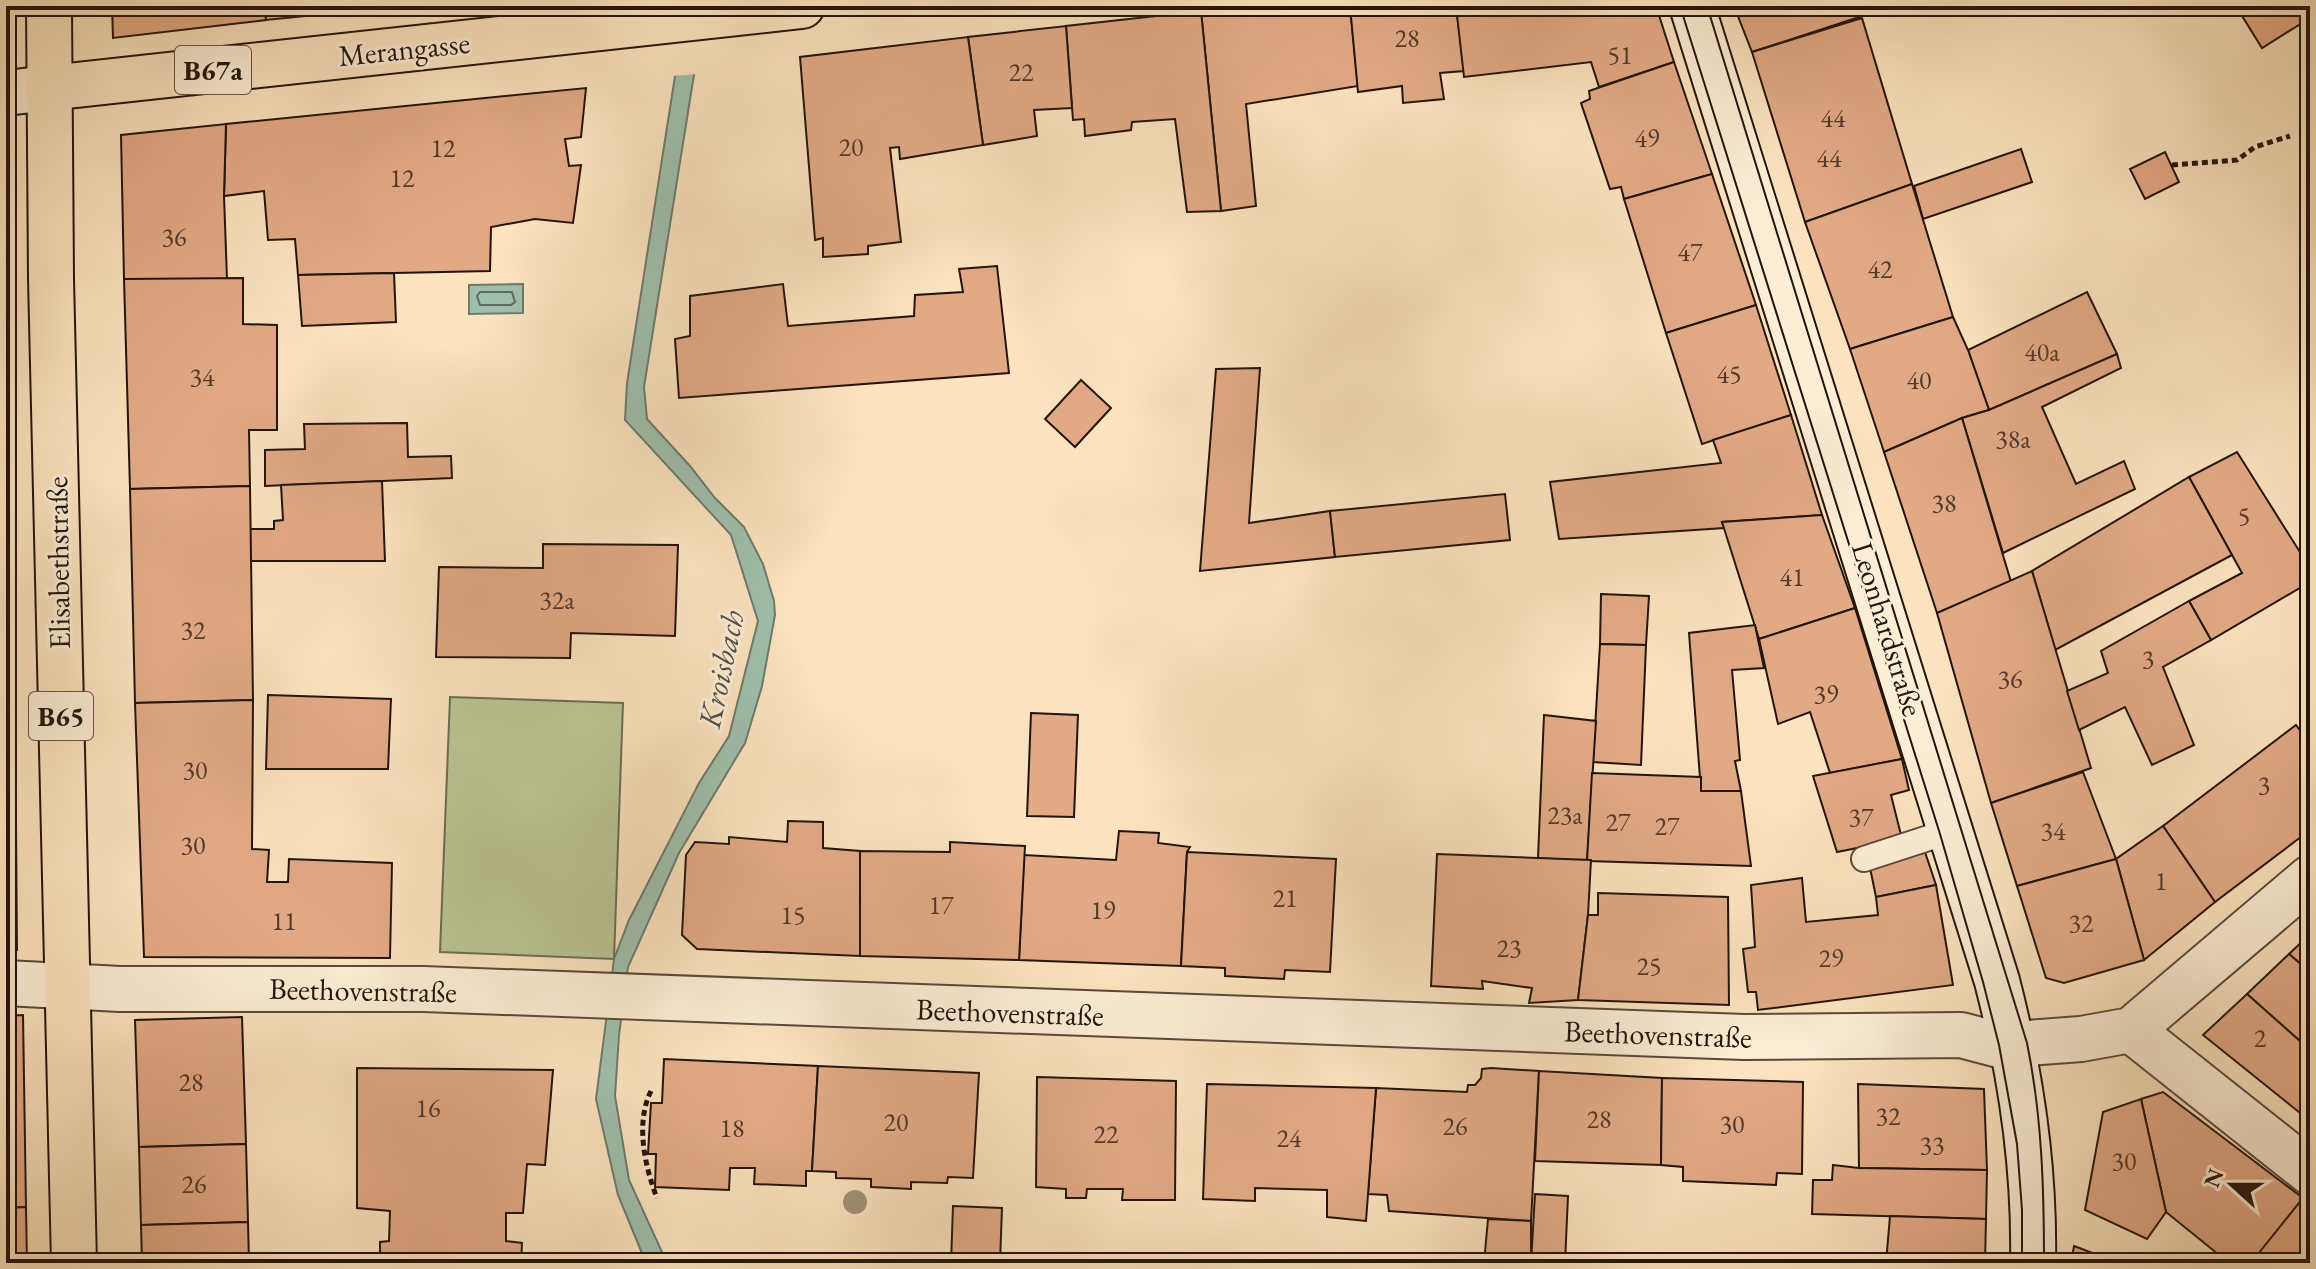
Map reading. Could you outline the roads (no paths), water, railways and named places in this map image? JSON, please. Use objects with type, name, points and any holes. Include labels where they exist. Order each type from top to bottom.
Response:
[{"type":"main road","name":"Elisabethstraße","points":[[49,6],[74,1263]]},
{"type":"main road","name":"Merangasse","points":[[49,88],[802,6]]},
{"type":"street","name":"Leonhardstraße","points":[[1692,6],[1997,981],[2013,1044],[2029,1143],[2034,1216],[2033,1263]]},
{"type":"street","name":"Merangasse","points":[[6,93],[49,88]]},
{"type":"street","points":[[2310,878],[2131,1030],[2310,1172]]},
{"type":"street","name":"Beethovenstraße","points":[[6,983],[120,989],[423,989],[1744,1037],[1961,1035],[1999,1045],[2081,1039],[2131,1030]]},
{"type":"lane","points":[[1864,859],[1950,831]]},
{"type":"water","name":"Kroisbach","points":[[686,6],[705,6],[644,387],[647,419],[744,527],[763,564],[775,615],[762,686],[745,743],[679,853],[628,967],[615,1096],[629,1180],[667,1263],[646,1263],[618,1195],[596,1099],[614,959],[629,920],[699,783],[729,736],[758,621],[731,535],[625,420],[627,383]]},
{"type":"water","points":[[523,284],[523,313],[469,314],[469,285]]},
{"type":"tram line","points":[[1680,6],[1940,834],[1983,982],[1999,1045],[2017,1144],[2022,1263]]},
{"type":"tram line","points":[[1707,6],[2027,1043],[2041,1153],[2044,1263]]}]
